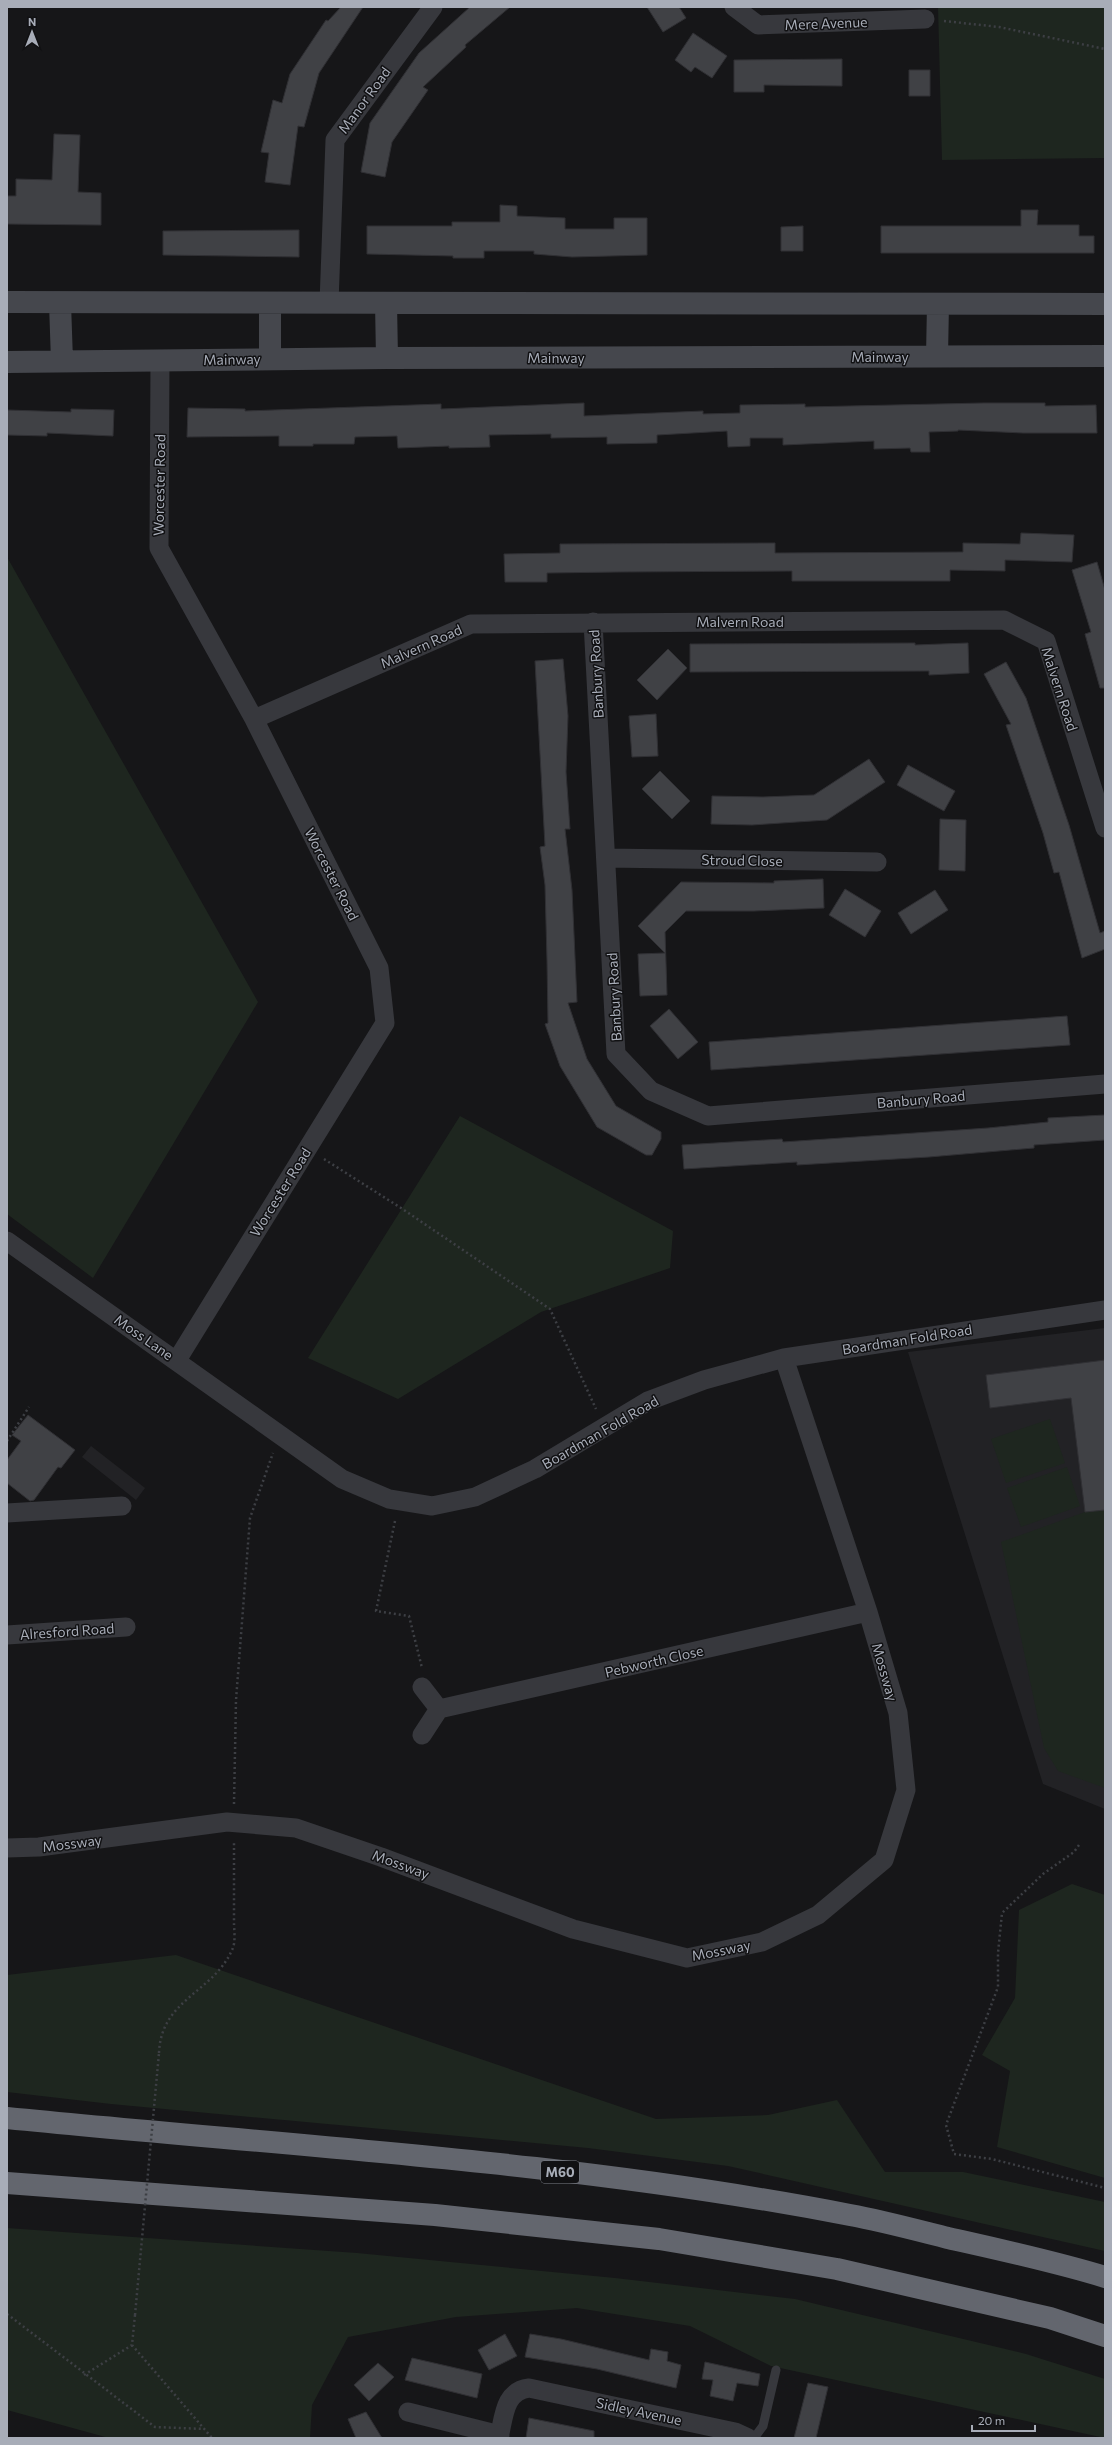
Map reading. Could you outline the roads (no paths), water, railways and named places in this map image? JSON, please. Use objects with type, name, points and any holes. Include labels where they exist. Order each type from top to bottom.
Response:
[{"type":"highway","name":"M60","points":[[7,2118],[220,2139],[446,2157],[679,2186],[851,2215],[1063,2264],[1105,2277]]},
{"type":"highway","points":[[7,2183],[435,2214],[659,2240],[837,2269],[1050,2318],[1105,2336]]},
{"type":"street","name":"Manor Road","points":[[329,303],[335,140],[433,7]]},
{"type":"street","name":"Mere Avenue","points":[[734,7],[758,26],[925,20]]},
{"type":"street","points":[[7,302],[1105,304]]},
{"type":"street","points":[[60,302],[62,361]]},
{"type":"street","points":[[270,303],[270,358]]},
{"type":"street","points":[[386,303],[387,358]]},
{"type":"street","points":[[937,356],[938,304]]},
{"type":"street","name":"Mainway","points":[[7,362],[270,358],[1105,356]]},
{"type":"street","name":"Worcester Road","points":[[160,360],[159,548],[254,719],[379,968],[385,1023],[177,1360]]},
{"type":"street","name":"Malvern Road","points":[[254,719],[471,624],[1004,620],[1046,641],[1105,828]]},
{"type":"street","name":"Banbury Road","points":[[593,622],[607,858],[616,1054],[650,1091],[708,1116],[1105,1084]]},
{"type":"street","name":"Stroud Close","points":[[607,858],[877,862]]},
{"type":"street","name":"Moss Lane","points":[[7,1242],[177,1360],[280,1434]]},
{"type":"street","name":"Boardman Fold Road","points":[[280,1434],[342,1479],[389,1499],[432,1506],[475,1497],[535,1469],[648,1401],[690,1385],[784,1358],[1105,1310]]},
{"type":"street","name":"Mossway","points":[[7,1848],[39,1847],[234,1823],[296,1828],[381,1857],[573,1929],[687,1958],[762,1942],[818,1915],[884,1860],[906,1790],[898,1714],[868,1612],[784,1358]]},
{"type":"street","points":[[7,1512],[122,1506]]},
{"type":"street","name":"Pebworth Close","points":[[439,1709],[868,1612]]},
{"type":"street","name":"Alresford Road","points":[[7,1635],[126,1627]]},
{"type":"street","points":[[422,1687],[439,1709],[422,1735]]},
{"type":"street","name":"Sidley Avenue","points":[[499,2437],[510,2397],[521,2389],[529,2388],[735,2432],[748,2438]]},
{"type":"street","points":[[408,2412],[499,2437]]},
{"type":"lane","points":[[754,2438],[763,2426],[776,2370]]}]
